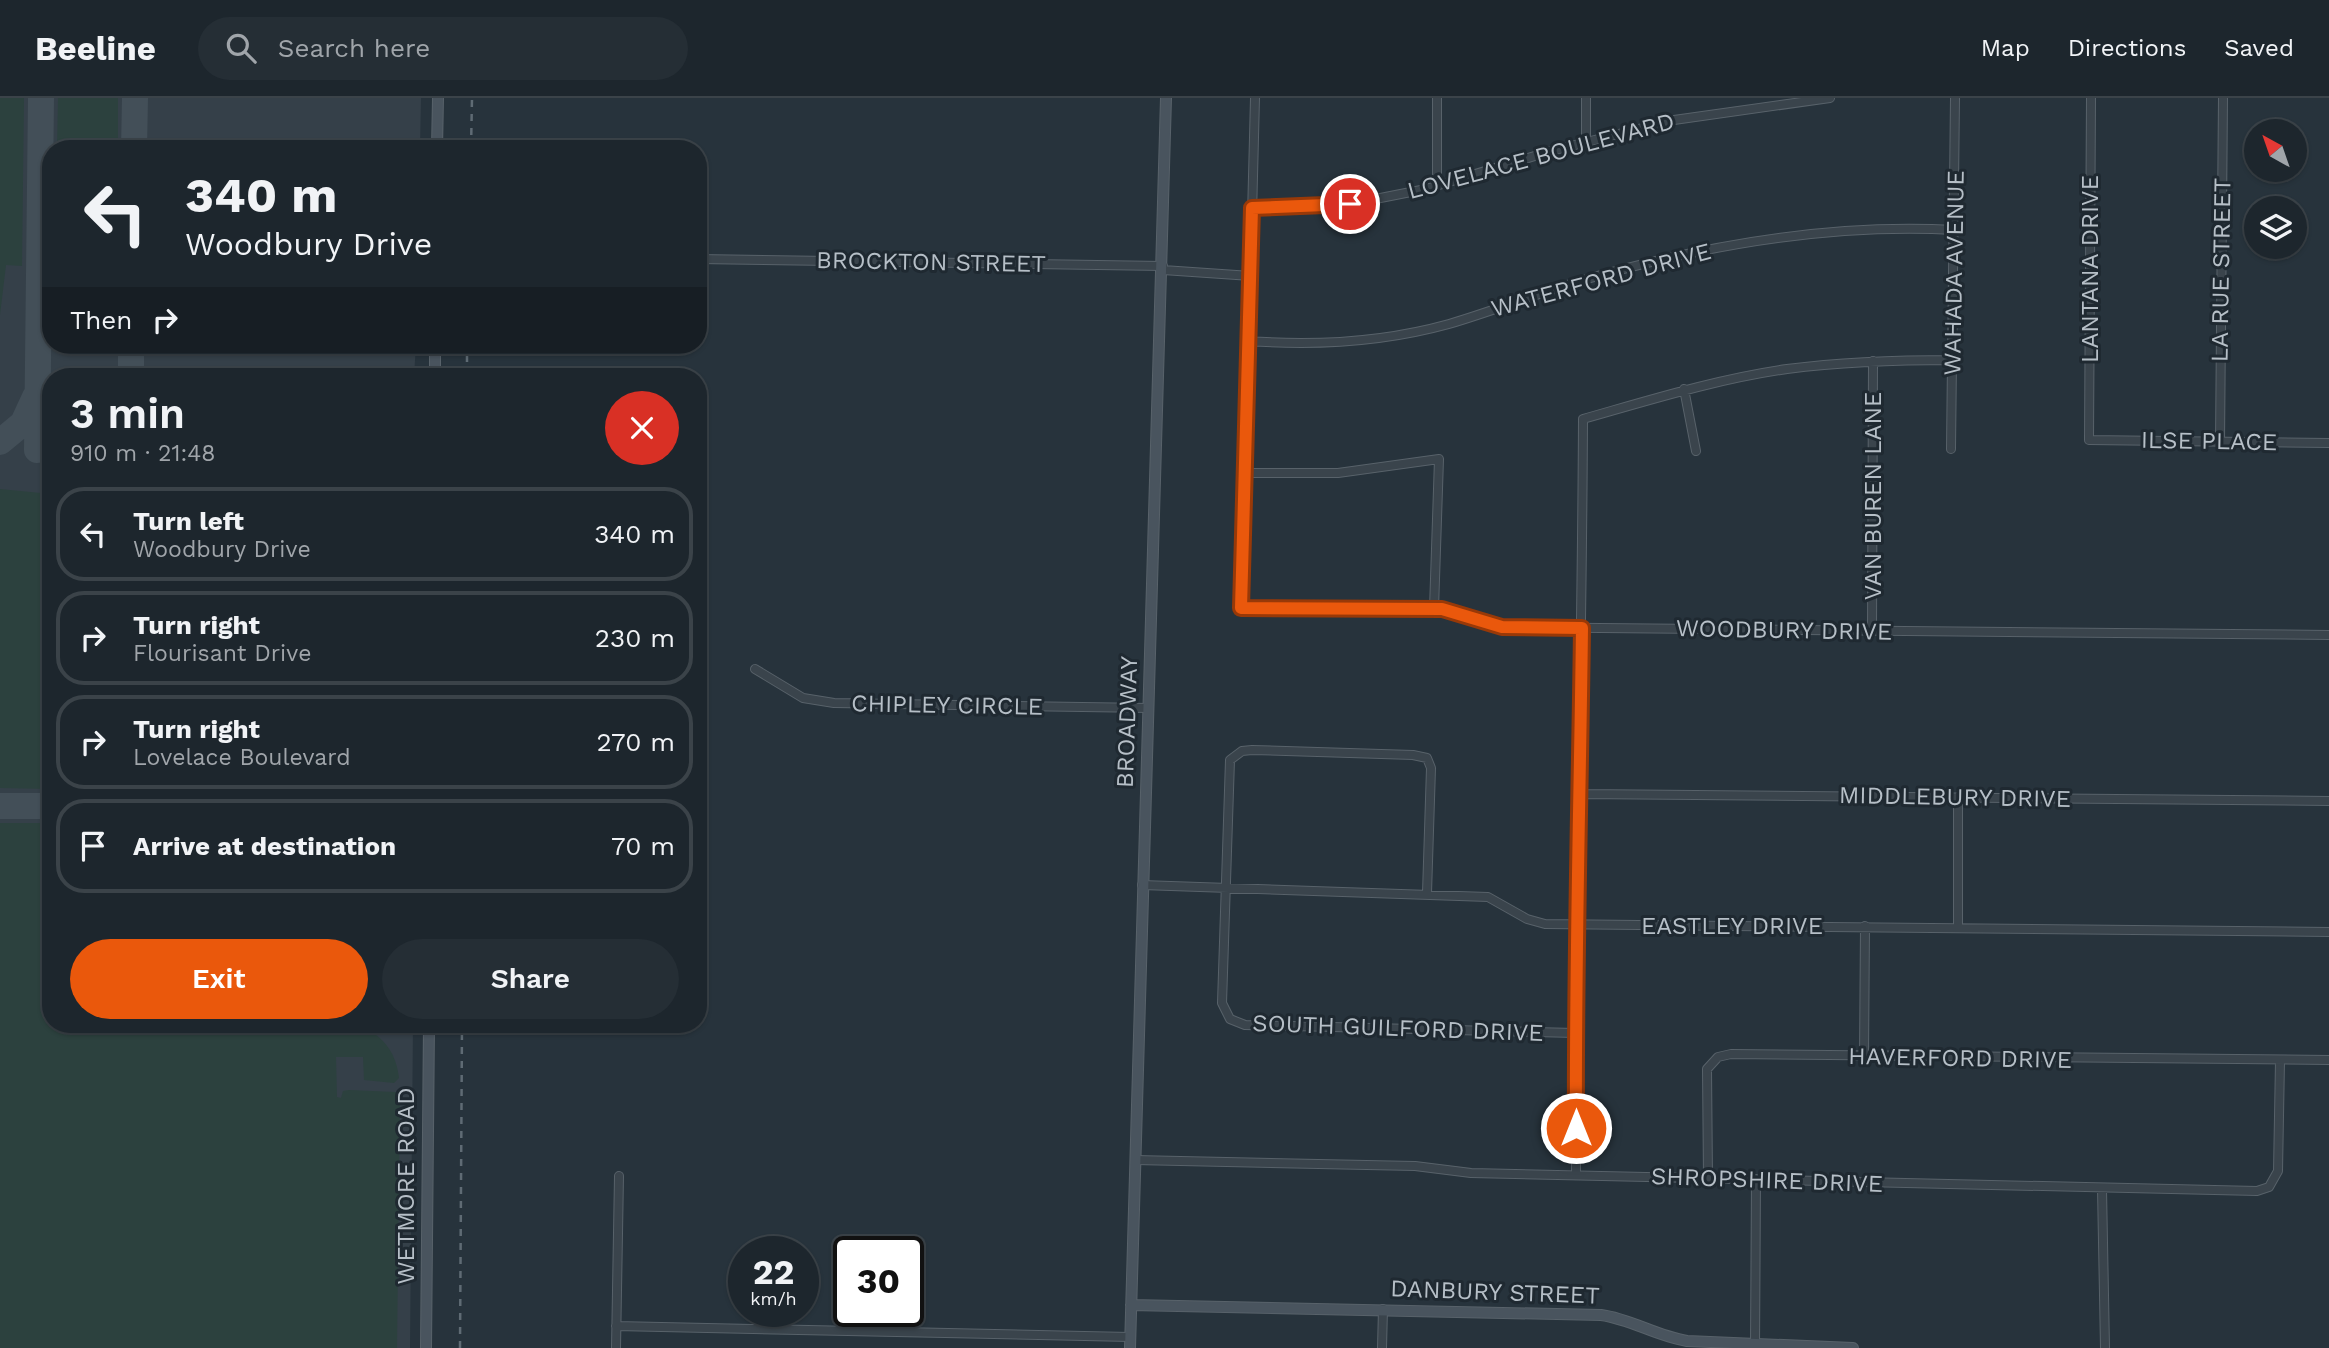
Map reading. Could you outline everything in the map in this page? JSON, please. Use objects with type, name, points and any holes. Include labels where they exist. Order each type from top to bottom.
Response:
[{"type":"main road","points":[[437,140],[438,98]]},
{"type":"main road","name":"BROADWAY","points":[[1130,1343],[1166,98]]},
{"type":"main road","name":"WETMORE ROAD","points":[[426,1348],[429,1033]]},
{"type":"main road","name":"DANBURY STREET","points":[[1131,1305],[1601,1315],[1676,1339],[1755,1347],[1853,1348]]},
{"type":"street","points":[[1255,98],[1245,473],[1338,473],[1439,459],[1434,609]]},
{"type":"street","points":[[1437,98],[1437,185]]},
{"type":"street","points":[[1586,98],[1586,142]]},
{"type":"street","name":"LOVELACE BOULEVARD","points":[[1252,208],[1350,204],[1437,185],[1674,120],[1830,98]]},
{"type":"street","name":"WAHADA AVENUE","points":[[1951,449],[1955,98]]},
{"type":"street","name":"LANTANA DRIVE","points":[[2089,440],[2091,98]]},
{"type":"street","name":"LA RUE STREET","points":[[2220,442],[2223,98]]},
{"type":"street","name":"WATERFORD DRIVE","points":[[1249,341],[1318,343],[1380,338],[1448,324],[1580,281],[1721,247],[1798,235],[1924,228],[1955,230]]},
{"type":"street","name":"BROCKTON STREET","points":[[707,259],[1163,268],[1251,276]]},
{"type":"street","points":[[1576,1174],[1574,925],[1581,794],[1583,419],[1684,389],[1786,369],[1873,361],[1953,360]]},
{"type":"street","name":"VAN BUREN LANE","points":[[1872,631],[1873,361]]},
{"type":"street","points":[[1684,389],[1696,451]]},
{"type":"street","name":"ILSE PLACE","points":[[2089,440],[2329,443]]},
{"type":"street","name":"WOODBURY DRIVE","points":[[1245,473],[1241,608],[1434,609],[1457,611],[1502,627],[2329,635]]},
{"type":"street","name":"CHIPLEY CIRCLE","points":[[755,669],[803,698],[834,703],[1149,708]]},
{"type":"street","points":[[1227,887],[1230,760],[1242,751],[1265,750],[1413,755],[1427,758],[1431,768],[1427,893]]},
{"type":"street","name":"MIDDLEBURY DRIVE","points":[[1581,794],[2329,801]]},
{"type":"street","points":[[1958,797],[1958,927]]},
{"type":"street","name":"EASTLEY DRIVE","points":[[1142,885],[1489,897],[1527,919],[1545,924],[2329,932]]},
{"type":"street","name":"SOUTH GUILFORD DRIVE","points":[[1227,887],[1222,1003],[1228,1017],[1236,1023],[1575,1033]]},
{"type":"street","points":[[1864,1057],[1865,926]]},
{"type":"street","name":"HAVERFORD DRIVE","points":[[1708,1178],[1707,1069],[1718,1057],[1731,1054],[2329,1060]]},
{"type":"street","name":"SHROPSHIRE DRIVE","points":[[1135,1160],[1415,1166],[1471,1172],[2257,1191],[2269,1187],[2277,1171],[2280,1060]]},
{"type":"street","points":[[616,1348],[620,1176]]},
{"type":"street","points":[[1755,1347],[1756,1179]]},
{"type":"street","points":[[2102,1189],[2105,1348]]},
{"type":"street","points":[[1382,1348],[1383,1309]]},
{"type":"street","points":[[616,1326],[1130,1343]]},
{"type":"shaded area","points":[[0,98],[421,98],[420,140],[42,140],[42,354],[415,354],[415,368],[42,368],[42,1033],[413,1033],[410,1348],[0,1348]]},
{"type":"green space","points":[[0,98],[24,98],[22,266],[6,265],[0,315]]},
{"type":"green space","points":[[58,98],[118,98],[118,140],[57,140]]},
{"type":"green space","points":[[0,489],[42,493],[42,789],[0,788]]},
{"type":"green space","points":[[0,823],[42,823],[42,1033],[373,1033],[391,1051],[399,1078],[394,1083],[364,1080],[363,1057],[336,1057],[337,1097],[341,1098],[343,1091],[349,1090],[395,1092],[400,1095],[397,1348],[0,1348]]},
{"type":"taxiway","points":[[37,450],[41,98]]},
{"type":"taxiway","points":[[134,140],[135,98]]},
{"type":"taxiway","points":[[131,354],[131,368]]},
{"type":"taxiway","points":[[0,442],[23,423],[35,397]]},
{"type":"taxiway","points":[[0,806],[42,806]]},
{"type":"railway","points":[[471,140],[472,98]]},
{"type":"railway","points":[[467,354],[467,368]]},
{"type":"railway","points":[[460,1348],[462,1033]]},
{"type":"route","points":[[1350,204],[1252,208],[1241,608],[1442,609],[1457,611],[1502,627],[1582,628],[1581,794],[1574,925],[1576,1128]]}]
